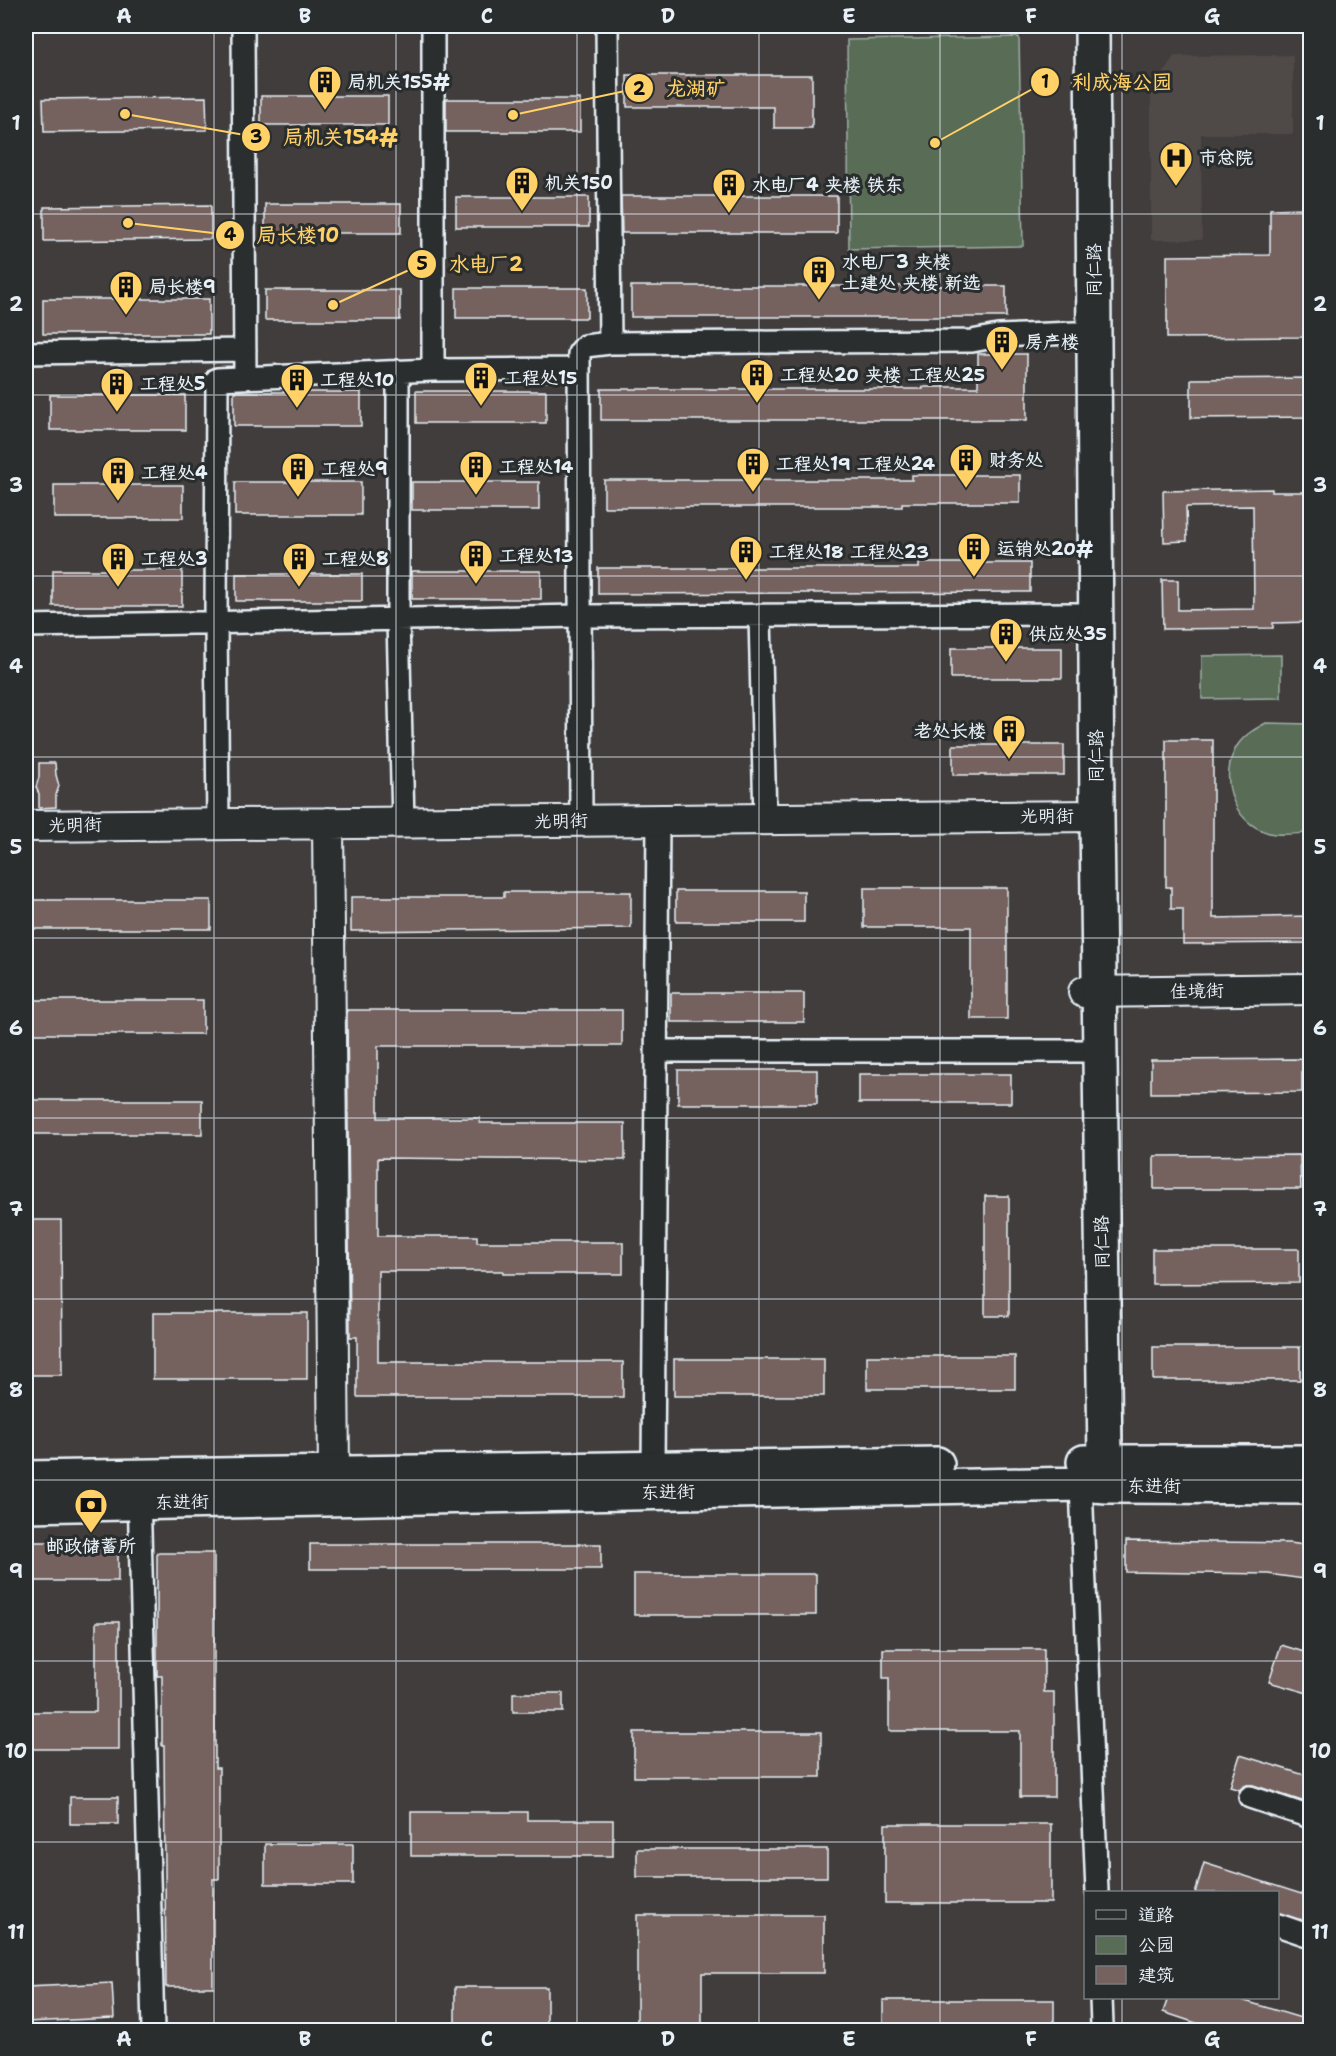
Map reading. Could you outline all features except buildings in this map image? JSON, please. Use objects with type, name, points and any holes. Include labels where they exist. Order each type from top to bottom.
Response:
[{"type":"main road","name":"同仁路","points":[[1071,26],[1079,614],[1089,816]]},
{"type":"main road","name":"同仁路","points":[[1092,26],[1089,816],[1095,1475]]},
{"type":"main road","name":"光明街","points":[[26,826],[1089,816]]},
{"type":"main road","points":[[328,823],[334,1473]]},
{"type":"main road","name":"佳境街","points":[[1092,992],[1311,989]]},
{"type":"main road","name":"同仁路","points":[[1092,992],[1084,1050],[1095,1475]]},
{"type":"main road","name":"东进街","points":[[26,1478],[139,1489],[1095,1475],[1311,1462]]},
{"type":"main road","name":"东进街","points":[[26,1505],[139,1489],[334,1473],[653,1468],[1095,1475],[1311,1487]]},
{"type":"street","points":[[243,26],[245,376]]},
{"type":"street","points":[[433,26],[433,370]]},
{"type":"street","points":[[607,26],[610,343]]},
{"type":"street","points":[[581,820],[579,353],[585,346],[610,343],[972,341],[998,336],[1075,333]]},
{"type":"street","points":[[26,353],[245,350]]},
{"type":"street","points":[[218,824],[217,379],[245,376],[433,370],[579,369]]},
{"type":"street","points":[[398,371],[398,620],[403,822]]},
{"type":"street","points":[[26,626],[579,616],[1079,614]]},
{"type":"street","points":[[760,616],[765,819]]},
{"type":"street","points":[[653,1468],[658,820]]},
{"type":"street","points":[[656,1050],[1084,1050]]},
{"type":"street","points":[[1095,1475],[1097,1891]]},
{"type":"street","points":[[139,1489],[153,2031]]},
{"type":"street","points":[[1250,1797],[1311,1817]]},
{"type":"street","points":[[1279,1926],[1311,1936]]},
{"type":"street","points":[[1101,1999],[1102,2026]]},
{"type":"shaded area","name":"市总院","points":[[1293,55],[1293,134],[1201,134],[1202,240],[1151,240],[1151,93],[1174,56]]},
{"type":"green space","points":[[1019,37],[1023,246],[849,249],[847,40]]},
{"type":"green space","points":[[1281,655],[1281,698],[1202,699],[1202,656]]},
{"type":"green space","points":[[1266,723],[1310,724],[1310,833],[1274,834],[1256,828],[1246,820],[1232,797],[1229,785],[1231,758],[1243,739]]},
{"type":"place","name":"局机关155#","points":[[325,111]]},
{"type":"place","name":"局机关154#","points":[[125,114]]},
{"type":"place","name":"龙湖矿","points":[[513,115]]},
{"type":"place","name":"利成海公园","points":[[935,143]]},
{"type":"place","name":"市总院","points":[[1176,187]]},
{"type":"place","name":"机关150","points":[[522,212]]},
{"type":"place","name":"水电厂4 夹楼 铁东","points":[[729,214]]},
{"type":"place","name":"局长楼10","points":[[128,223]]},
{"type":"place","name":"水电厂3 夹楼 土建处 夹楼 新选","points":[[819,301]]},
{"type":"place","name":"水电厂2","points":[[333,305]]},
{"type":"place","name":"局长楼9","points":[[126,316]]},
{"type":"place","name":"房产楼","points":[[1002,371]]},
{"type":"place","name":"工程处20 夹楼 工程处25","points":[[757,404]]},
{"type":"place","name":"工程处15","points":[[481,407]]},
{"type":"place","name":"工程处10","points":[[297,409]]},
{"type":"place","name":"工程处5","points":[[117,413]]},
{"type":"place","name":"财务处","points":[[966,489]]},
{"type":"place","name":"工程处19 工程处24","points":[[753,493]]},
{"type":"place","name":"工程处14","points":[[476,496]]},
{"type":"place","name":"工程处9","points":[[298,498]]},
{"type":"place","name":"工程处4","points":[[118,502]]},
{"type":"place","name":"运销处20#","points":[[974,578]]},
{"type":"place","name":"工程处18 工程处23","points":[[746,581]]},
{"type":"place","name":"工程处13","points":[[476,585]]},
{"type":"place","name":"工程处3","points":[[118,588]]},
{"type":"place","name":"工程处8","points":[[299,588]]},
{"type":"place","name":"供应处35","points":[[1006,663]]},
{"type":"place","name":"老处长楼","points":[[1009,760]]},
{"type":"place","name":"邮政储蓄所","points":[[91,1534]]}]
